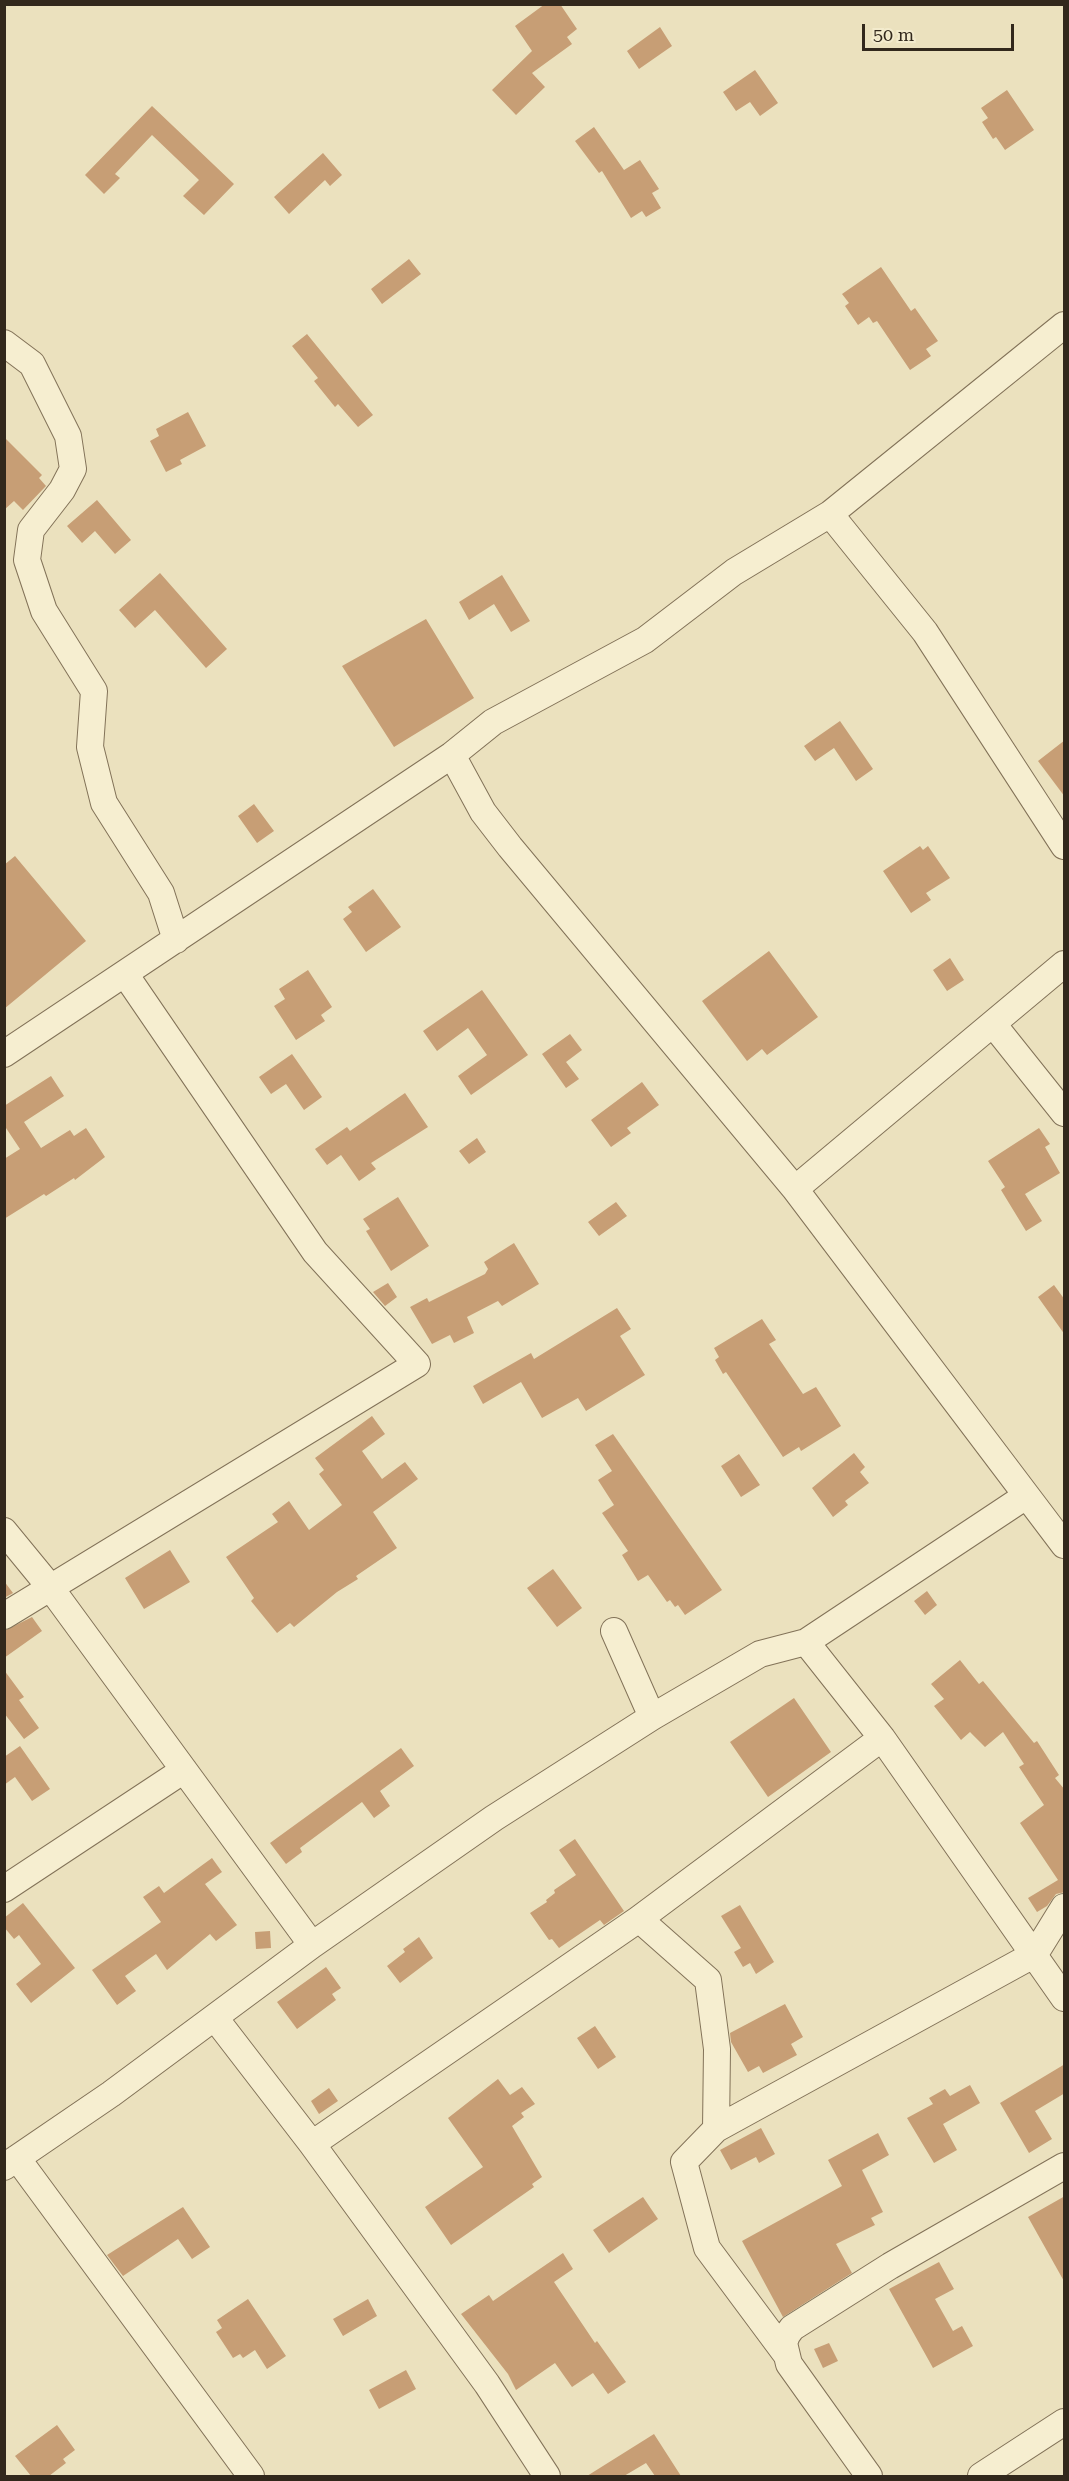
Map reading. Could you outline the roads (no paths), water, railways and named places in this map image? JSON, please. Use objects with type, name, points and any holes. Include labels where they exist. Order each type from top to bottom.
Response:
[{"type":"street","points":[[4,1054],[452,755],[493,722],[645,640],[734,572],[830,514],[1065,325]]},
{"type":"street","points":[[4,343],[32,364],[68,436],[73,469],[62,490],[31,530],[27,560],[44,611],[94,691],[90,747],[104,803],[161,893],[176,940]]},
{"type":"street","points":[[830,514],[925,632],[1065,846]]},
{"type":"street","points":[[452,755],[483,812],[510,847],[795,1189],[1065,1545]]},
{"type":"street","points":[[795,1189],[1065,964]]},
{"type":"street","points":[[4,1616],[417,1364],[315,1252],[125,974]]},
{"type":"street","points":[[993,1024],[1065,1113]]},
{"type":"street","points":[[251,2476],[11,2162],[111,2094],[312,1945],[494,1818],[652,1717],[760,1654],[806,1642],[1026,1496]]},
{"type":"street","points":[[4,1531],[50,1587],[312,1945]]},
{"type":"street","points":[[614,1630],[652,1717]]},
{"type":"street","points":[[806,1642],[882,1738],[1065,1998]]},
{"type":"street","points":[[312,2144],[639,1919],[882,1738]]},
{"type":"street","points":[[4,1889],[184,1770]]},
{"type":"street","points":[[785,2353],[707,2248],[684,2162],[716,2129],[1035,1954],[1049,1928],[1065,1907]]},
{"type":"street","points":[[639,1919],[708,1980],[717,2049],[716,2129]]},
{"type":"street","points":[[215,2018],[312,2144],[487,2384],[547,2476]]},
{"type":"street","points":[[869,2476],[789,2364],[784,2343],[792,2328],[890,2266],[1065,2166]]},
{"type":"street","points":[[981,2476],[1065,2422]]}]
